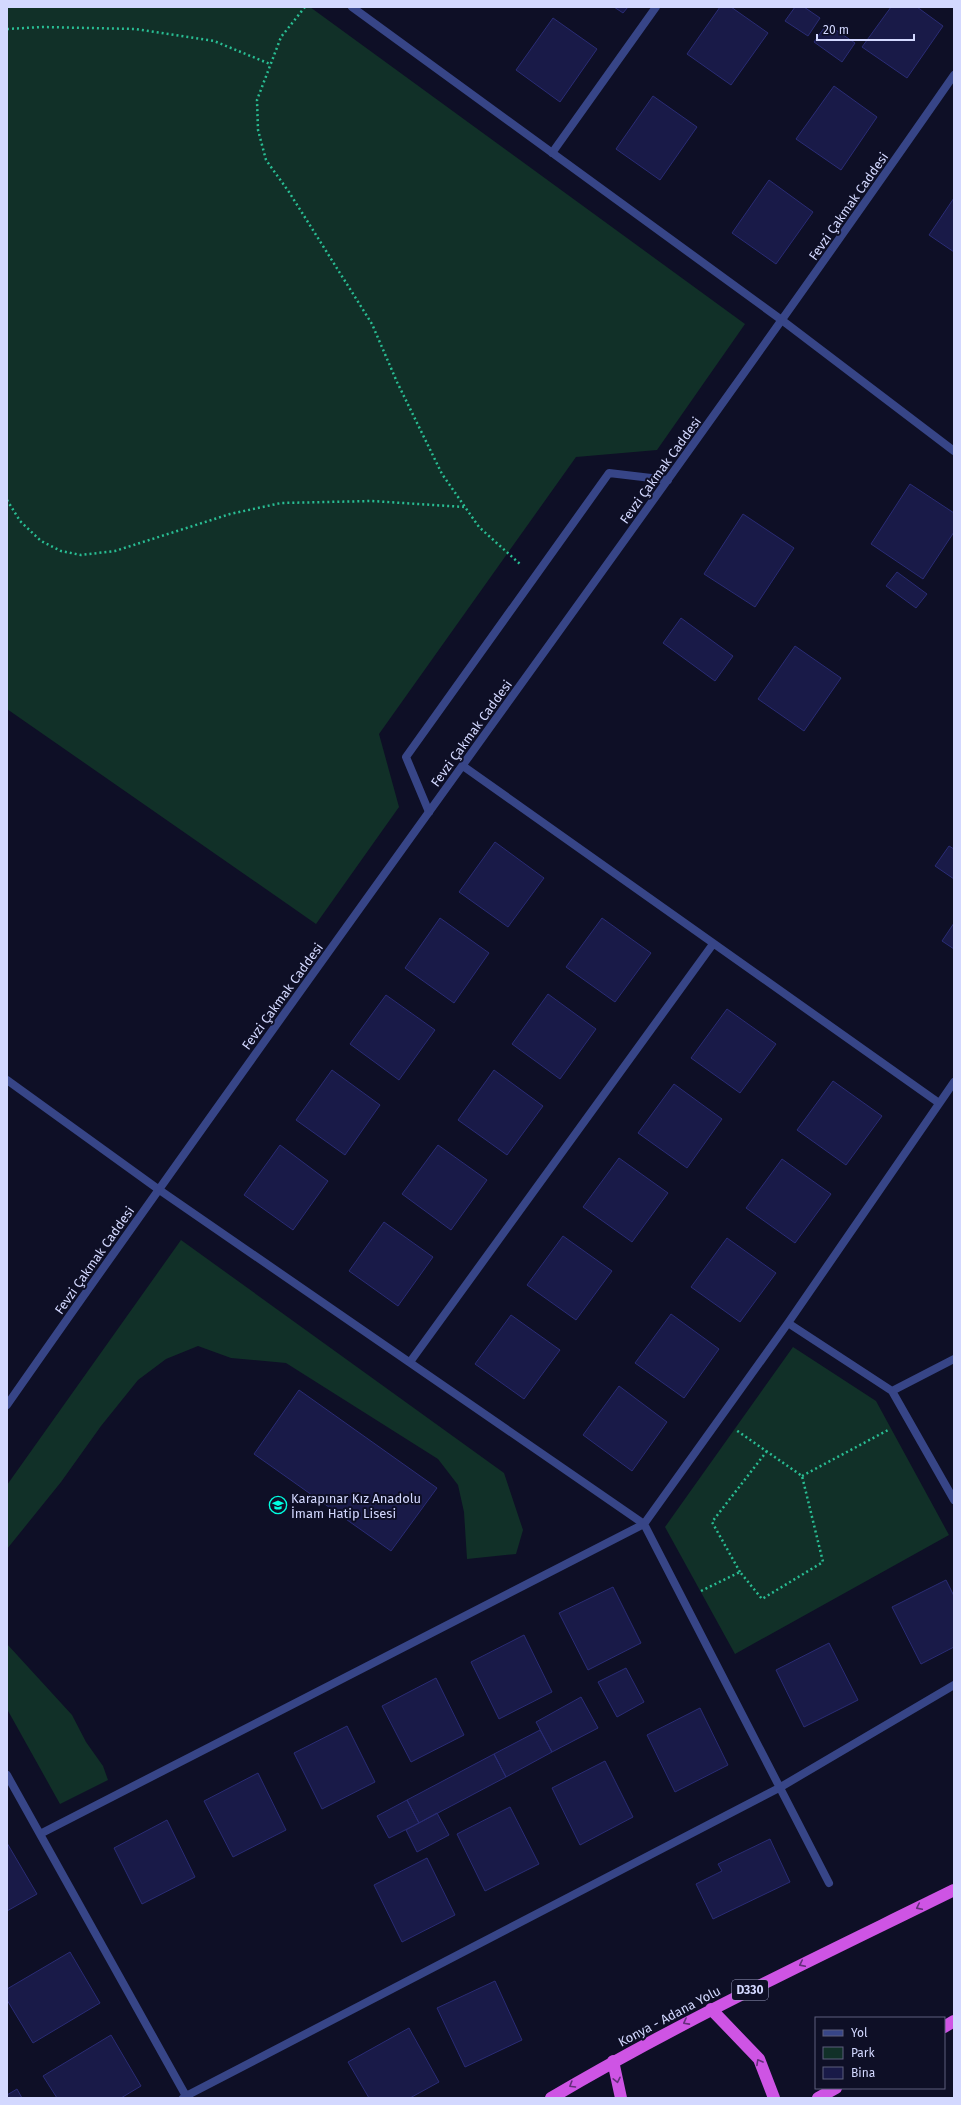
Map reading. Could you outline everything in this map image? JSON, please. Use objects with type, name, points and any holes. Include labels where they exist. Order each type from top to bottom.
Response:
[{"type":"highway","name":"Konya - Adana Yolu","points":[[550,2098],[613,2061],[710,2009],[954,1890]]},
{"type":"highway","points":[[710,2009],[759,2059],[774,2098]]},
{"type":"highway","points":[[945,2026],[954,2021]]},
{"type":"highway","points":[[613,2061],[621,2098]]},
{"type":"highway","points":[[818,2098],[834,2089]]},
{"type":"street","points":[[352,7],[783,321],[954,451]]},
{"type":"street","points":[[552,153],[656,7]]},
{"type":"street","name":"Fevzi Çakmak Caddesi","points":[[7,1406],[158,1189],[783,321],[954,75]]},
{"type":"street","points":[[429,812],[406,757],[609,474],[668,480]]},
{"type":"street","points":[[463,766],[939,1104]]},
{"type":"street","points":[[410,1362],[713,944]]},
{"type":"street","points":[[7,1080],[158,1189],[644,1524],[829,1883]]},
{"type":"street","points":[[40,1834],[644,1524],[788,1323],[954,1082]]},
{"type":"street","points":[[788,1323],[892,1391],[954,1500]]},
{"type":"street","points":[[892,1391],[954,1359]]},
{"type":"street","points":[[7,1775],[184,2097],[779,1788],[954,1685]]},
{"type":"path","points":[[305,7],[281,37],[257,100],[258,130],[266,160],[289,192],[372,324],[397,382],[442,474],[479,527],[535,577]]},
{"type":"path","points":[[7,29],[42,27],[136,29],[214,41],[270,64]]},
{"type":"path","points":[[7,500],[20,520],[41,541],[61,551],[81,555],[115,551],[230,514],[281,503],[372,501],[465,507]]},
{"type":"path","points":[[720,1418],[802,1476],[823,1562],[762,1599],[740,1572],[712,1522],[767,1452]]},
{"type":"path","points":[[802,1476],[908,1420]]},
{"type":"path","points":[[683,1601],[740,1572]]},
{"type":"green space","points":[[7,7],[310,7],[745,324],[657,450],[576,457],[379,734],[399,807],[316,924],[7,709]]},
{"type":"green space","points":[[181,1240],[504,1473],[523,1530],[516,1554],[467,1559],[464,1512],[458,1485],[438,1459],[286,1363],[231,1358],[198,1346],[166,1359],[138,1380],[101,1426],[61,1482],[7,1549],[7,1485]]},
{"type":"green space","points":[[793,1347],[876,1401],[949,1535],[735,1654],[665,1527]]},
{"type":"green space","points":[[7,1644],[72,1715],[86,1742],[103,1766],[108,1780],[60,1804],[7,1709]]},
{"type":"building","points":[[614,7],[628,7],[623,13]]},
{"type":"building","points":[[720,7],[731,7],[768,33],[731,85],[687,54]]},
{"type":"building","points":[[795,7],[804,7],[820,18],[808,36],[785,21]]},
{"type":"building","points":[[891,7],[917,7],[943,26],[907,78],[862,47]]},
{"type":"building","points":[[553,18],[597,49],[560,102],[516,70]]},
{"type":"building","points":[[827,24],[855,43],[842,62],[814,42]]},
{"type":"building","points":[[834,86],[877,117],[841,170],[796,139]]},
{"type":"building","points":[[653,96],[697,127],[660,180],[616,149]]},
{"type":"building","points":[[769,180],[813,212],[776,264],[732,233]]},
{"type":"building","points":[[954,198],[954,252],[929,235]]},
{"type":"building","points":[[910,484],[954,513],[954,532],[923,579],[871,544]]},
{"type":"building","points":[[743,514],[794,548],[755,607],[704,574]]},
{"type":"building","points":[[897,572],[927,594],[916,608],[886,586]]},
{"type":"building","points":[[681,618],[733,656],[715,681],[663,643]]},
{"type":"building","points":[[795,646],[841,678],[804,731],[758,699]]},
{"type":"building","points":[[495,842],[544,878],[508,927],[459,892]]},
{"type":"building","points":[[949,846],[954,849],[954,879],[935,866]]},
{"type":"building","points":[[440,918],[489,953],[454,1003],[405,968]]},
{"type":"building","points":[[602,918],[651,953],[615,1002],[566,967]]},
{"type":"building","points":[[954,923],[954,949],[942,941]]},
{"type":"building","points":[[548,994],[596,1029],[560,1079],[512,1044]]},
{"type":"building","points":[[386,995],[435,1030],[399,1080],[350,1044]]},
{"type":"building","points":[[727,1009],[776,1044],[740,1093],[691,1058]]},
{"type":"building","points":[[332,1070],[380,1105],[345,1155],[296,1120]]},
{"type":"building","points":[[494,1070],[543,1106],[507,1155],[458,1120]]},
{"type":"building","points":[[833,1081],[882,1116],[846,1165],[797,1130]]},
{"type":"building","points":[[674,1084],[722,1119],[687,1168],[638,1133]]},
{"type":"building","points":[[280,1145],[328,1181],[293,1230],[244,1195]]},
{"type":"building","points":[[438,1145],[487,1180],[451,1230],[402,1194]]},
{"type":"building","points":[[619,1158],[668,1193],[632,1242],[583,1207]]},
{"type":"building","points":[[782,1159],[831,1194],[795,1243],[746,1208]]},
{"type":"building","points":[[384,1222],[433,1257],[398,1306],[349,1271]]},
{"type":"building","points":[[563,1236],[612,1271],[576,1320],[527,1285]]},
{"type":"building","points":[[727,1238],[776,1273],[740,1322],[691,1287]]},
{"type":"building","points":[[671,1314],[719,1349],[684,1398],[635,1363]]},
{"type":"building","points":[[511,1315],[560,1350],[524,1399],[475,1364]]},
{"type":"building","points":[[619,1386],[667,1422],[632,1471],[583,1435]]},
{"type":"building","points":[[299,1390],[437,1488],[391,1551],[254,1454]]},
{"type":"building","points":[[946,1580],[954,1596],[954,1647],[921,1664],[892,1607]]},
{"type":"building","points":[[613,1587],[641,1643],[588,1670],[559,1613]]},
{"type":"building","points":[[524,1635],[552,1692],[499,1719],[471,1662]]},
{"type":"building","points":[[829,1643],[858,1700],[804,1727],[776,1670]]},
{"type":"building","points":[[626,1668],[644,1702],[617,1717],[598,1682]]},
{"type":"building","points":[[436,1678],[464,1735],[411,1762],[382,1706]]},
{"type":"building","points":[[581,1697],[598,1728],[552,1752],[536,1722]]},
{"type":"building","points":[[700,1708],[728,1765],[675,1792],[647,1735]]},
{"type":"building","points":[[347,1726],[375,1782],[322,1809],[294,1753]]},
{"type":"building","points":[[540,1730],[552,1752],[506,1777],[494,1754]]},
{"type":"building","points":[[494,1754],[506,1777],[419,1823],[407,1800]]},
{"type":"building","points":[[605,1761],[633,1817],[580,1845],[552,1788]]},
{"type":"building","points":[[258,1773],[286,1830],[233,1857],[204,1801]]},
{"type":"building","points":[[407,1800],[419,1823],[389,1838],[377,1816]]},
{"type":"building","points":[[510,1807],[539,1864],[485,1891],[457,1834]]},
{"type":"building","points":[[437,1813],[449,1835],[417,1852],[406,1830]]},
{"type":"building","points":[[167,1820],[195,1877],[142,1904],[114,1848]]},
{"type":"building","points":[[770,1839],[790,1882],[713,1919],[696,1884],[722,1871],[718,1864]]},
{"type":"building","points":[[7,1843],[37,1894],[7,1911]]},
{"type":"building","points":[[427,1858],[455,1915],[402,1942],[374,1885]]},
{"type":"building","points":[[70,1952],[100,2003],[33,2043],[7,2000],[7,1989]]},
{"type":"building","points":[[495,1981],[522,2040],[465,2067],[437,2008]]},
{"type":"building","points":[[409,2028],[439,2082],[410,2098],[369,2098],[348,2062]]},
{"type":"building","points":[[111,2035],[141,2086],[121,2098],[57,2098],[43,2076]]},
{"type":"building","points":[[17,2089],[22,2098],[7,2098],[7,2095]]},
{"type":"place","name":"Karapınar Kız Anadolu İmam Hatip Lisesi","points":[[278,1505]]}]
